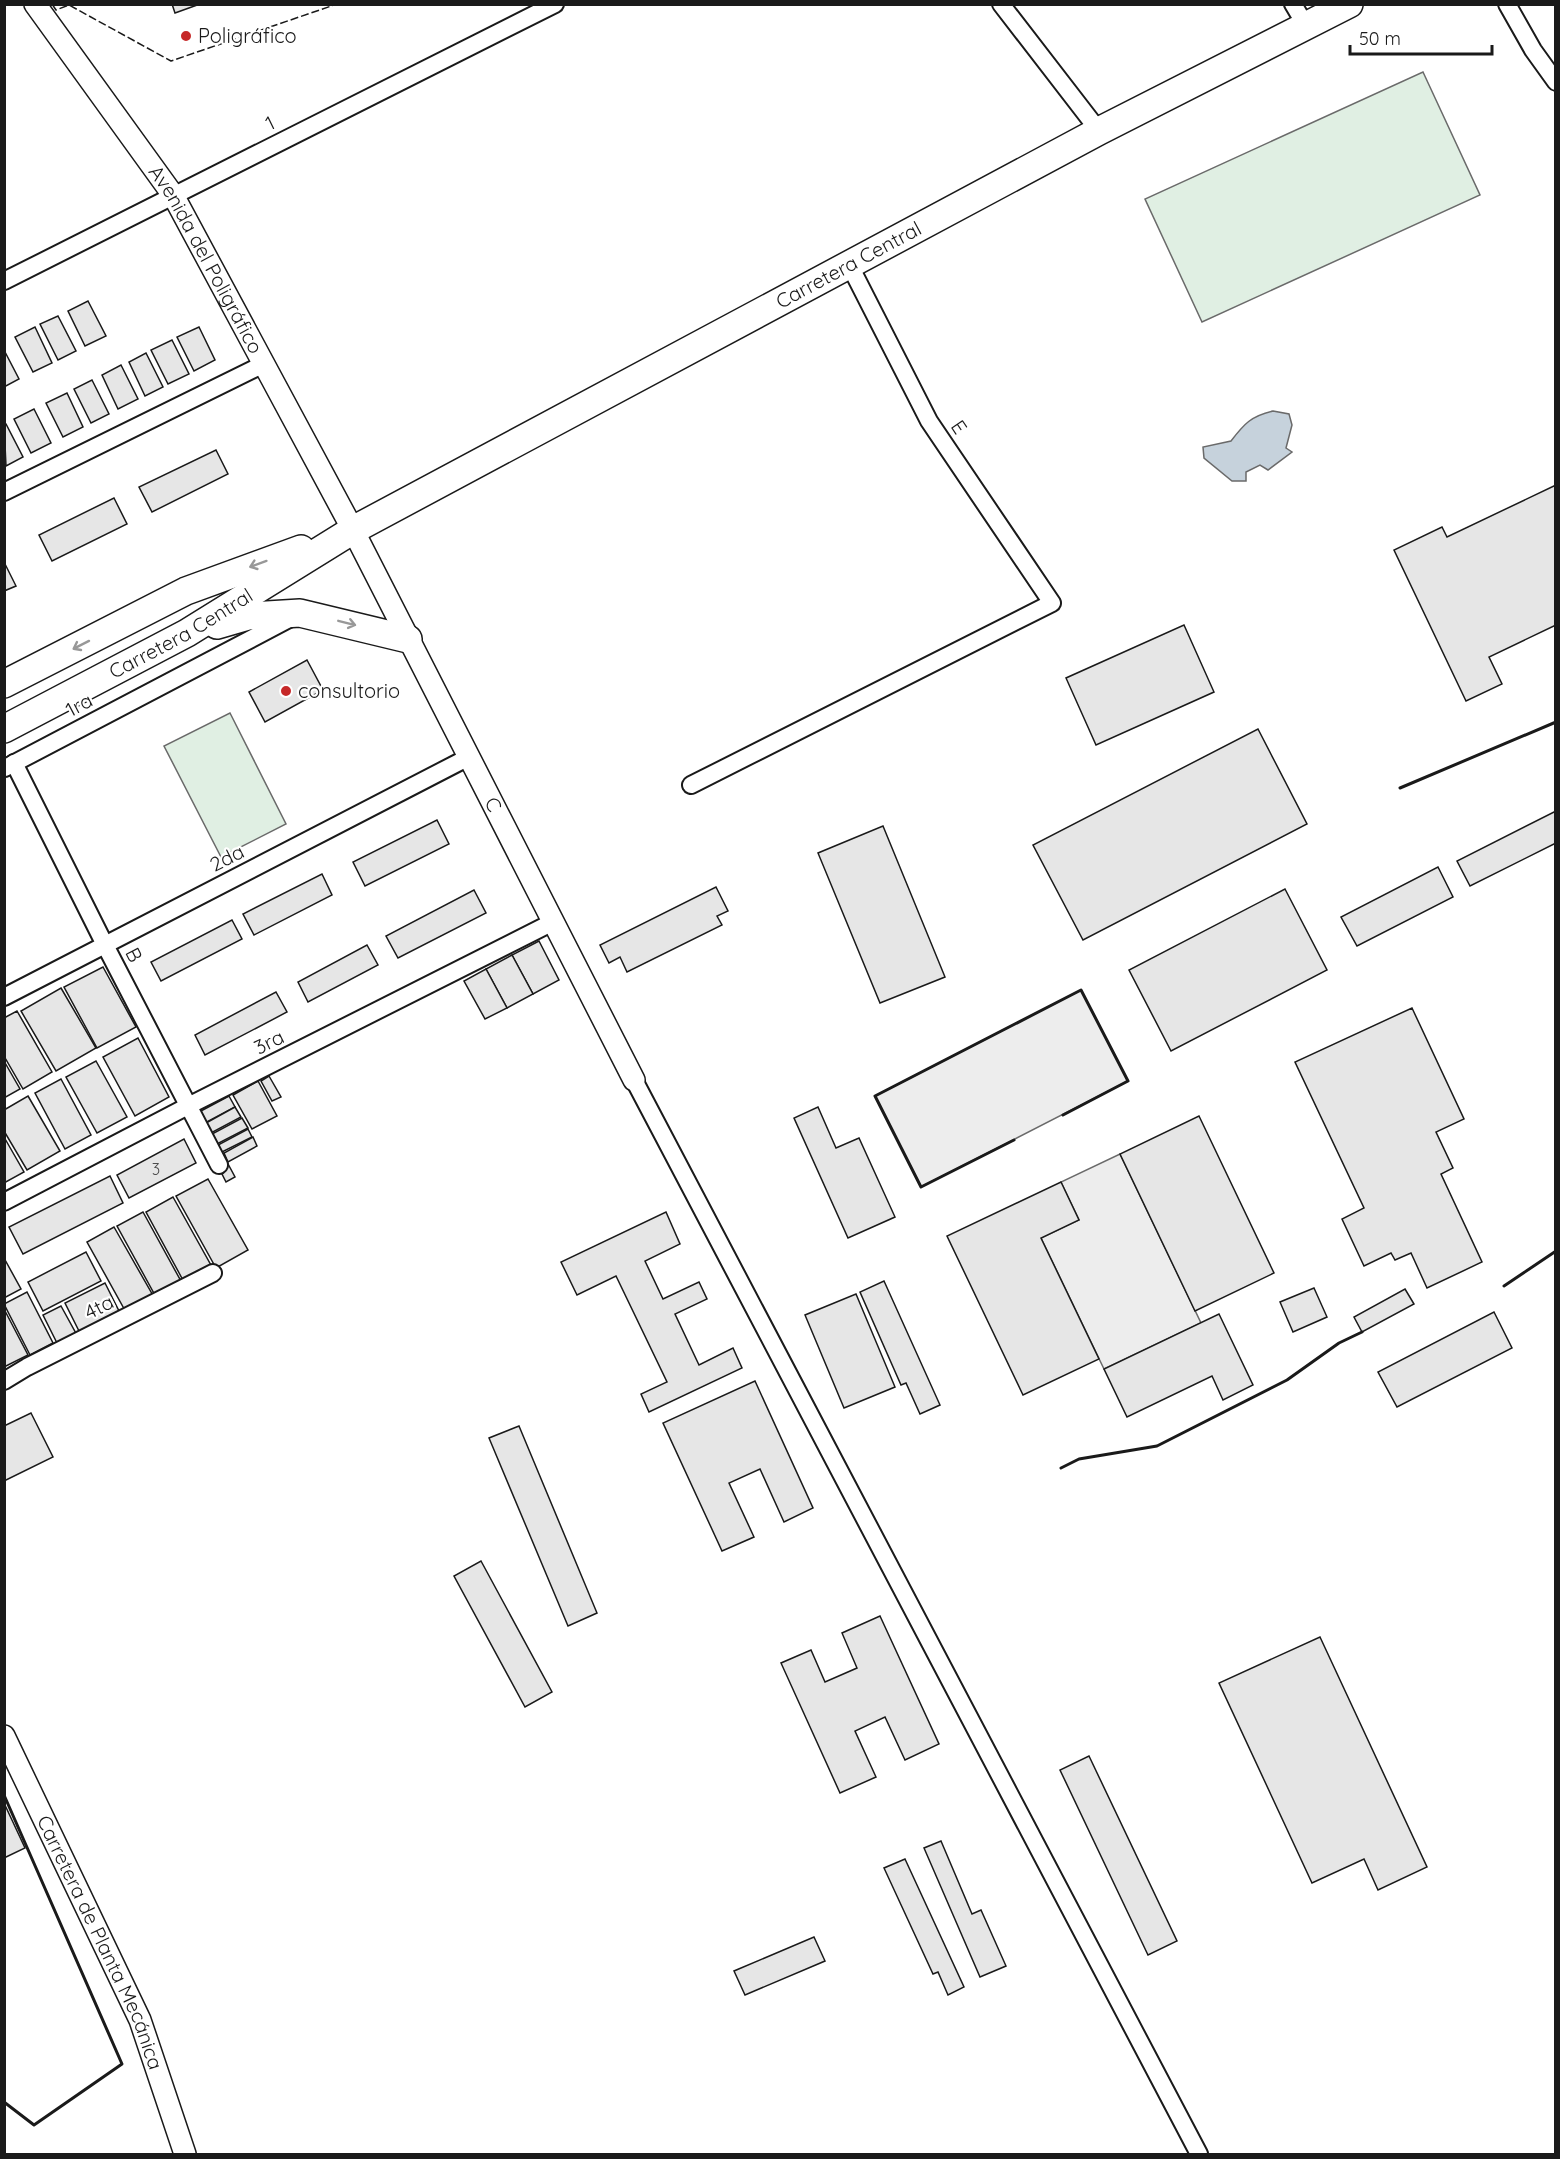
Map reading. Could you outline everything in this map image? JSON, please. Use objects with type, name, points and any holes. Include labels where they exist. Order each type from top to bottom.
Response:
[{"type":"main road","name":"Carretera Central","points":[[4,729],[187,633],[352,530],[1099,130],[1300,15],[1349,4]]},
{"type":"main road","name":"Carretera Central","points":[[4,684],[186,591],[352,530]]},
{"type":"main road","points":[[187,633],[248,616],[300,613],[408,639]]},
{"type":"street","name":"Avenida del Poligráfico","points":[[36,4],[172,195],[352,530]]},
{"type":"street","name":"1","points":[[4,281],[555,4]]},
{"type":"street","points":[[1001,4],[1099,130]]},
{"type":"street","points":[[1508,4],[1533,50],[1556,82]]},
{"type":"street","name":"E","points":[[691,785],[1052,603],[929,421],[849,264]]},
{"type":"street","points":[[4,492],[264,364]]},
{"type":"street","name":"C","points":[[352,530],[634,1080]]},
{"type":"street","name":"1ra","points":[[9,766],[300,613]]},
{"type":"street","name":"2da","points":[[4,997],[469,757]]},
{"type":"street","name":"B","points":[[9,766],[219,1165]]},
{"type":"street","name":"3ra","points":[[4,1202],[553,922]]},
{"type":"street","points":[[634,1080],[1199,2154]]},
{"type":"street","name":"4ta","points":[[4,1382],[27,1367],[213,1273]]},
{"type":"street","name":"Carretera de Planta Mecánica","points":[[4,1736],[140,2020],[185,2154]]},
{"type":"green space","points":[[1423,72],[1480,195],[1202,322],[1145,199]]},
{"type":"green space","points":[[230,713],[286,824],[221,857],[164,746]]},
{"type":"shaded area","points":[[1273,411],[1289,414],[1292,425],[1286,448],[1292,452],[1268,470],[1260,465],[1246,472],[1246,481],[1232,481],[1204,458],[1203,447],[1231,441],[1249,422],[1259,415]]},
{"type":"shaded area","points":[[1081,990],[1128,1081],[921,1187],[875,1096]]},
{"type":"shaded area","points":[[1120,1154],[1201,1323],[1104,1369],[1041,1238],[1079,1220],[1061,1182]]},
{"type":"building","points":[[172,4],[200,4],[175,13]]},
{"type":"building","points":[[88,301],[106,336],[85,346],[68,311]]},
{"type":"building","points":[[58,316],[76,351],[58,360],[40,324]]},
{"type":"building","points":[[35,327],[52,363],[33,372],[15,337]]},
{"type":"building","points":[[199,327],[215,360],[194,371],[177,337]]},
{"type":"building","points":[[172,340],[189,374],[168,384],[151,350]]},
{"type":"building","points":[[4,350],[19,379],[4,387]]},
{"type":"building","points":[[146,353],[163,387],[145,396],[129,362]]},
{"type":"building","points":[[121,365],[138,399],[118,409],[102,375]]},
{"type":"building","points":[[92,380],[109,414],[91,423],[74,389]]},
{"type":"building","points":[[67,393],[83,427],[63,437],[46,403]]},
{"type":"building","points":[[34,409],[51,443],[31,453],[14,419]]},
{"type":"building","points":[[4,424],[23,457],[6,466]]},
{"type":"building","points":[[216,450],[228,474],[152,512],[139,487]]},
{"type":"building","points":[[1556,485],[1556,625],[1489,657],[1502,684],[1466,701],[1394,550],[1442,527],[1447,537]]},
{"type":"building","points":[[114,498],[127,524],[52,561],[39,535]]},
{"type":"building","points":[[4,562],[16,586],[4,591]]},
{"type":"building","points":[[1184,625],[1214,692],[1096,745],[1066,678]]},
{"type":"building","name":"consultorio","points":[[307,660],[323,690],[265,722],[249,692]]},
{"type":"building","points":[[1258,729],[1307,824],[1083,940],[1033,845]]},
{"type":"building","points":[[1556,811],[1556,843],[1470,886],[1457,861]]},
{"type":"building","points":[[437,820],[449,844],[365,886],[353,862]]},
{"type":"building","points":[[883,826],[945,977],[880,1003],[818,853]]},
{"type":"building","points":[[1438,867],[1453,897],[1357,946],[1341,917]]},
{"type":"building","points":[[322,874],[332,895],[254,935],[243,914]]},
{"type":"building","points":[[716,887],[728,911],[717,916],[722,925],[627,972],[620,957],[609,963],[600,945]]},
{"type":"building","points":[[1285,889],[1327,970],[1171,1051],[1129,970]]},
{"type":"building","points":[[474,890],[486,913],[398,958],[386,936]]},
{"type":"building","points":[[232,920],[242,939],[161,981],[151,962]]},
{"type":"building","points":[[539,941],[559,980],[533,994],[512,955]]},
{"type":"building","points":[[367,945],[378,965],[308,1002],[298,982]]},
{"type":"building","points":[[512,955],[533,994],[507,1008],[486,969]]},
{"type":"building","points":[[103,967],[136,1027],[97,1048],[64,987]]},
{"type":"building","points":[[486,969],[507,1008],[485,1019],[464,981]]},
{"type":"building","points":[[61,988],[96,1048],[56,1071],[21,1011]]},
{"type":"building","points":[[276,992],[287,1012],[205,1055],[195,1035]]},
{"type":"building","points":[[1412,1008],[1464,1119],[1436,1132],[1453,1168],[1441,1174],[1482,1262],[1427,1288],[1411,1253],[1395,1260],[1391,1253],[1364,1266],[1342,1219],[1364,1208],[1295,1062]]},
{"type":"building","points":[[17,1011],[52,1072],[23,1089],[4,1056],[4,1018]]},
{"type":"building","points":[[138,1038],[169,1097],[135,1116],[103,1057]]},
{"type":"building","points":[[4,1061],[20,1089],[4,1098]]},
{"type":"building","points":[[96,1061],[127,1117],[97,1133],[66,1077]]},
{"type":"building","points":[[269,1076],[281,1097],[272,1101],[261,1081]]},
{"type":"building","points":[[61,1079],[91,1135],[65,1149],[35,1093]]},
{"type":"building","points":[[258,1081],[277,1116],[252,1129],[233,1095]]},
{"type":"building","points":[[28,1096],[60,1151],[27,1170],[4,1131],[4,1110]]},
{"type":"building","points":[[229,1096],[235,1107],[205,1123],[199,1112]]},
{"type":"building","points":[[235,1107],[241,1117],[211,1133],[206,1123]]},
{"type":"building","points":[[818,1107],[836,1148],[859,1138],[895,1217],[848,1238],[794,1118]]},
{"type":"building","points":[[1199,1116],[1274,1273],[1195,1311],[1120,1154]]},
{"type":"building","points":[[242,1118],[248,1128],[217,1144],[212,1134]]},
{"type":"building","points":[[248,1129],[252,1137],[222,1152],[218,1145]]},
{"type":"building","points":[[4,1137],[24,1172],[4,1183]]},
{"type":"building","points":[[253,1137],[257,1146],[228,1162],[224,1153]]},
{"type":"building","points":[[184,1139],[196,1163],[129,1198],[117,1175]]},
{"type":"building","points":[[227,1162],[235,1177],[226,1182],[218,1166]]},
{"type":"building","points":[[110,1176],[123,1203],[23,1254],[9,1227]]},
{"type":"building","points":[[208,1179],[248,1250],[216,1268],[176,1196]]},
{"type":"building","points":[[1061,1182],[1079,1220],[1041,1238],[1099,1359],[1023,1395],[947,1236]]},
{"type":"building","points":[[173,1197],[212,1267],[184,1282],[146,1212]]},
{"type":"building","points":[[143,1212],[182,1283],[156,1297],[117,1226]]},
{"type":"building","points":[[666,1212],[680,1244],[645,1261],[663,1299],[699,1282],[707,1299],[675,1314],[699,1365],[733,1348],[742,1368],[649,1412],[641,1394],[667,1382],[616,1276],[577,1295],[561,1262]]},
{"type":"building","points":[[114,1227],[155,1299],[127,1314],[87,1242]]},
{"type":"building","points":[[86,1252],[101,1281],[43,1311],[28,1282]]},
{"type":"building","points":[[4,1258],[21,1289],[4,1298]]},
{"type":"building","points":[[884,1281],[940,1405],[920,1414],[906,1383],[901,1385],[860,1292]]},
{"type":"building","points":[[105,1283],[121,1315],[81,1335],[65,1303]]},
{"type":"building","points":[[1314,1288],[1327,1317],[1293,1332],[1280,1302]]},
{"type":"building","points":[[1405,1289],[1414,1304],[1362,1332],[1354,1317]]},
{"type":"building","points":[[27,1292],[53,1343],[30,1355],[4,1304]]},
{"type":"building","points":[[856,1294],[895,1387],[844,1408],[805,1315]]},
{"type":"building","points":[[61,1306],[78,1337],[59,1347],[43,1315]]},
{"type":"building","points":[[4,1309],[28,1355],[4,1367]]},
{"type":"building","points":[[1494,1312],[1512,1348],[1397,1407],[1378,1372]]},
{"type":"building","points":[[1219,1314],[1253,1385],[1223,1400],[1212,1376],[1127,1417],[1104,1369]]},
{"type":"building","points":[[755,1381],[813,1508],[784,1522],[760,1469],[729,1483],[754,1537],[722,1551],[663,1423]]},
{"type":"building","points":[[31,1413],[53,1457],[4,1481],[4,1426]]},
{"type":"building","points":[[519,1426],[597,1613],[568,1626],[489,1438]]},
{"type":"building","points":[[481,1561],[552,1692],[525,1707],[454,1576]]},
{"type":"building","points":[[880,1616],[939,1744],[905,1760],[885,1717],[855,1731],[876,1777],[840,1793],[781,1663],[811,1650],[825,1682],[857,1668],[842,1633]]},
{"type":"building","points":[[1320,1637],[1427,1867],[1378,1890],[1364,1859],[1312,1883],[1219,1683]]},
{"type":"building","points":[[1089,1756],[1177,1941],[1148,1955],[1060,1770]]},
{"type":"building","points":[[4,1803],[25,1848],[4,1858]]},
{"type":"building","points":[[941,1841],[972,1914],[981,1910],[1006,1966],[980,1977],[924,1848]]},
{"type":"building","points":[[905,1859],[964,1987],[948,1995],[938,1972],[933,1974],[884,1868]]},
{"type":"building","points":[[814,1937],[825,1961],[745,1995],[734,1971]]},
{"type":"fence","points":[[52,4],[56,10],[69,5],[171,61],[337,4]]},
{"type":"wall","points":[[1400,788],[1556,722]]},
{"type":"wall","points":[[1014,1140],[921,1187],[875,1096],[1081,990],[1128,1081],[1063,1115]]},
{"type":"wall","points":[[1504,1286],[1556,1251]]},
{"type":"wall","points":[[1061,1468],[1079,1459],[1157,1446],[1287,1380],[1339,1343],[1362,1332]]},
{"type":"wall","points":[[4,1795],[122,2064],[34,2125],[4,2102]]},
{"type":"place","name":"Poligráfico","points":[[186,36]]},
{"type":"place","name":"consultorio","points":[[286,691]]}]
